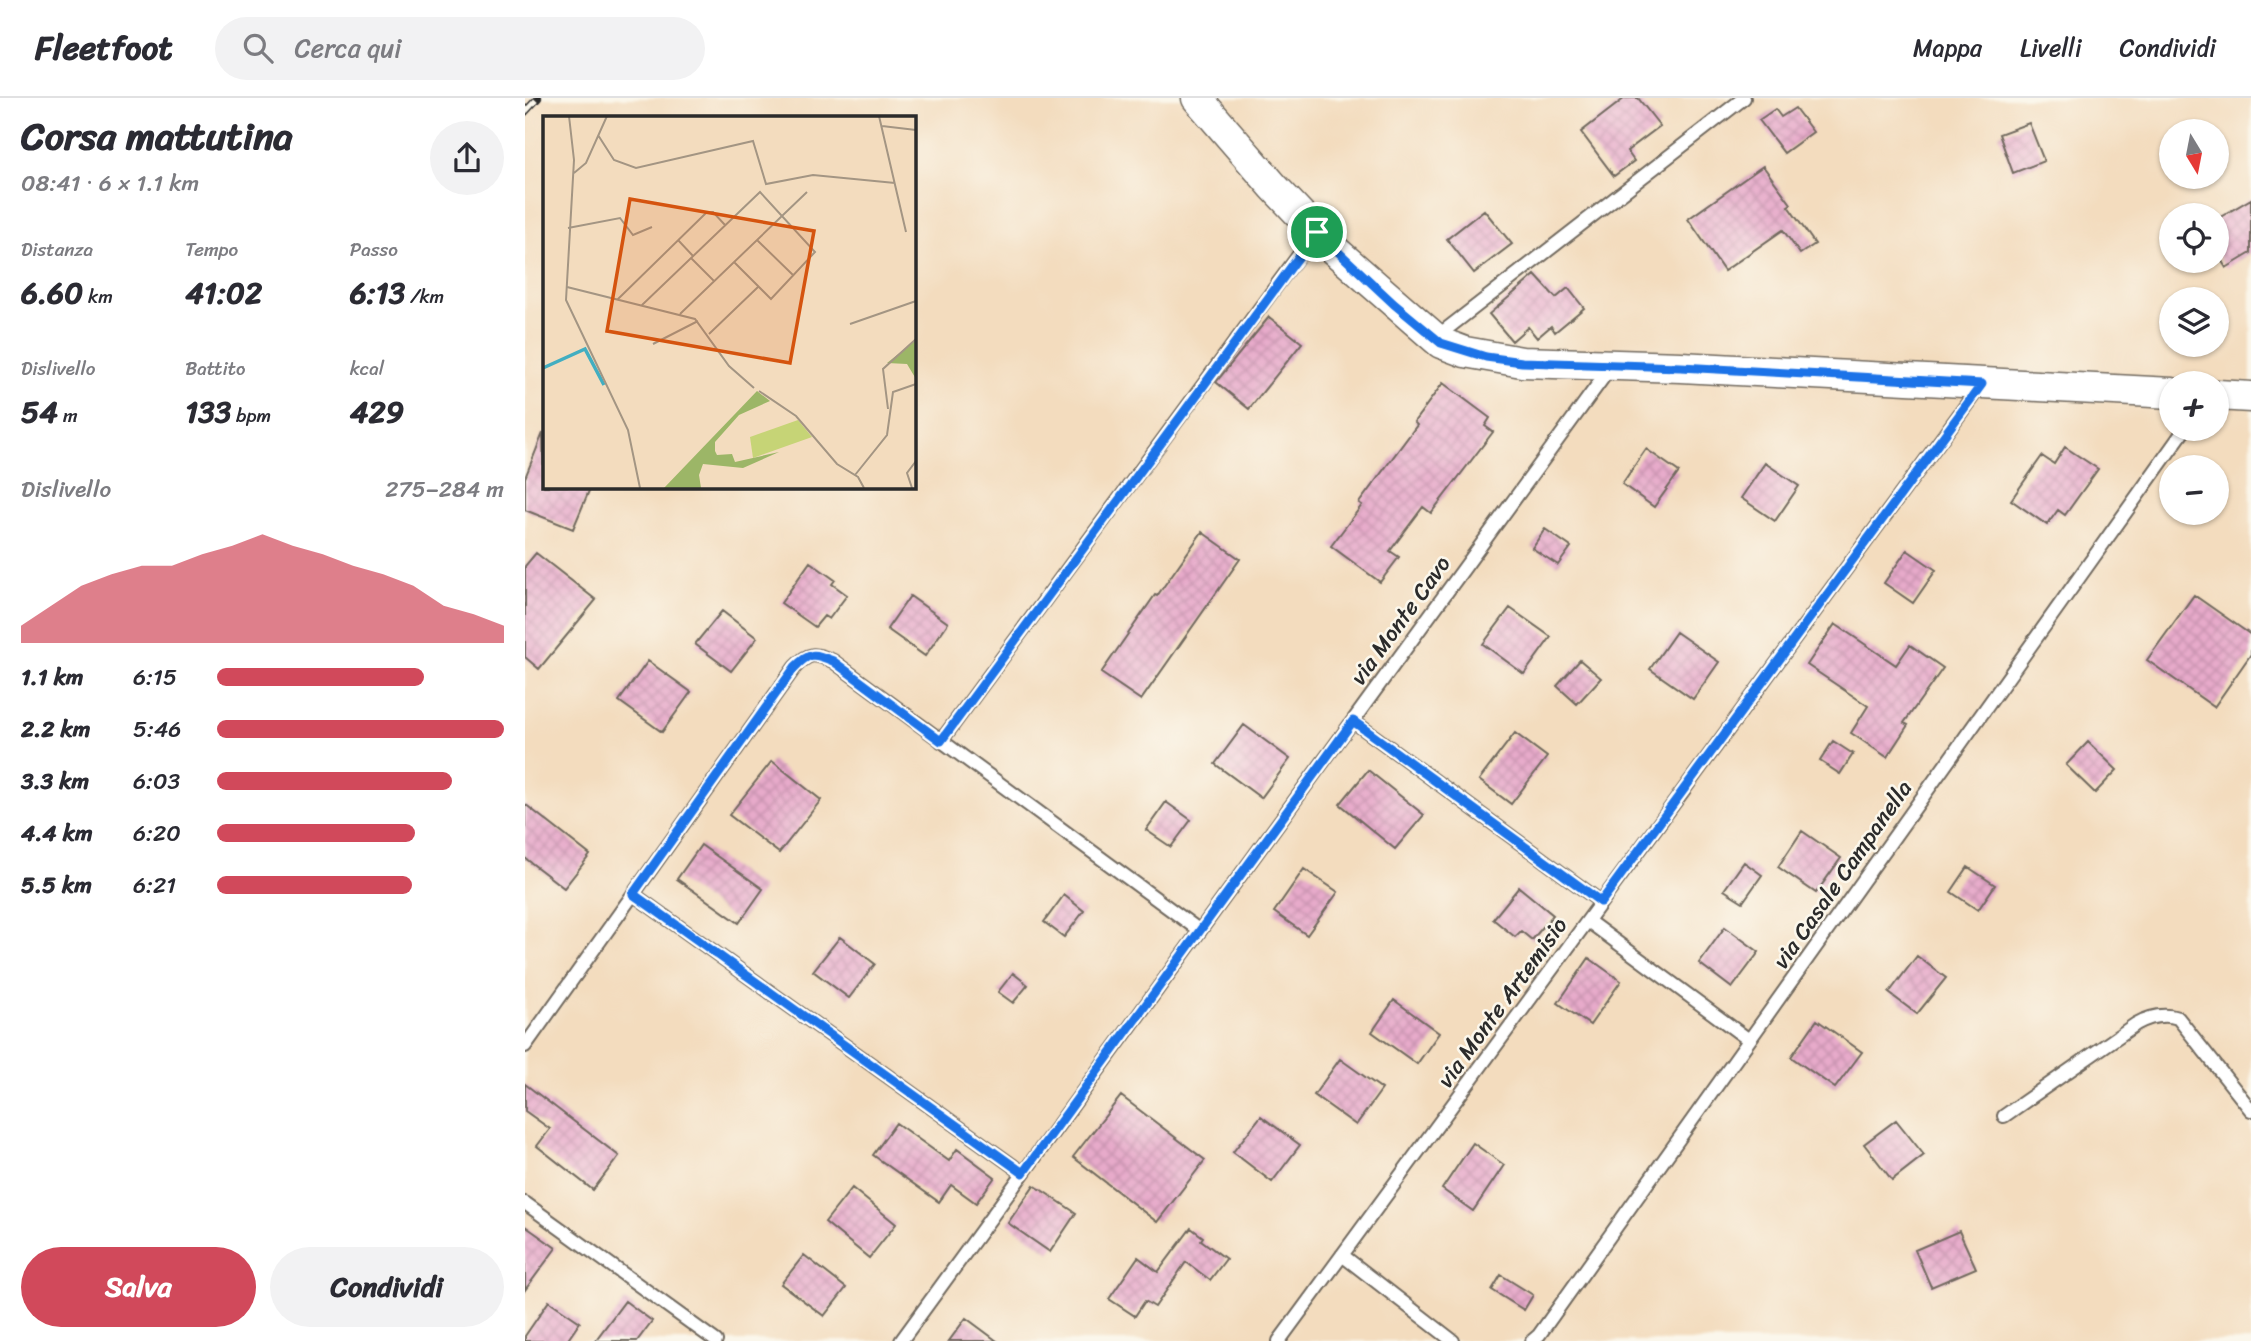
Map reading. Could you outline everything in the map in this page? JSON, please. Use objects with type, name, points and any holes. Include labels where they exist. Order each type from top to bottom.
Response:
[{"type":"street","points":[[1197,98],[1274,187],[1349,264],[1441,343],[1465,352],[1522,362],[2159,392]]},
{"type":"street","points":[[2229,396],[2251,397]]},
{"type":"lane","points":[[1435,338],[1744,98]]},
{"type":"lane","points":[[941,741],[1317,232]]},
{"type":"lane","name":"via Monte Cavo","points":[[901,1341],[1612,365]]},
{"type":"lane","name":"via Monte Artemisio","points":[[1279,1341],[1982,384]]},
{"type":"lane","name":"via Casale Campanella","points":[[1532,1341],[1539,1335],[2176,441]]},
{"type":"lane","points":[[525,1046],[795,667],[806,656],[816,654],[833,661],[1200,931]]},
{"type":"lane","points":[[1353,721],[1601,902]]},
{"type":"lane","points":[[633,894],[1023,1173]]},
{"type":"lane","points":[[1588,921],[1749,1040]]},
{"type":"lane","points":[[2004,1116],[2136,1024],[2147,1018],[2168,1015],[2178,1018],[2251,1110]]},
{"type":"lane","points":[[525,1203],[716,1341]]},
{"type":"lane","points":[[1342,1255],[1453,1341]]},
{"type":"building","points":[[1625,98],[1638,98],[1660,126],[1627,151],[1634,161],[1614,176],[1581,132]]},
{"type":"building","points":[[1795,108],[1813,132],[1784,153],[1759,120],[1775,109],[1781,117]]},
{"type":"building","points":[[2029,123],[2044,161],[2013,173],[1999,134]]},
{"type":"building","points":[[1763,166],[1791,204],[1788,206],[1815,244],[1800,254],[1783,230],[1724,271],[1688,219]]},
{"type":"building","points":[[2251,199],[2251,253],[2229,266],[2229,212]]},
{"type":"building","points":[[1484,210],[1512,244],[1474,273],[1447,239]]},
{"type":"building","points":[[1535,275],[1556,298],[1568,288],[1584,308],[1555,332],[1551,326],[1537,338],[1528,327],[1512,341],[1489,314]]},
{"type":"building","points":[[1269,317],[1302,343],[1249,409],[1216,382]]},
{"type":"building","points":[[1443,383],[1490,418],[1485,426],[1493,432],[1431,513],[1423,507],[1390,551],[1399,557],[1380,582],[1331,546],[1417,425],[1414,422]]},
{"type":"building","points":[[543,433],[543,488],[590,488],[573,529],[525,510],[525,478]]},
{"type":"building","points":[[2065,447],[2098,469],[2065,515],[2058,510],[2047,525],[2011,500],[2042,456],[2054,464]]},
{"type":"building","points":[[1646,449],[1679,472],[1654,507],[1622,484]]},
{"type":"building","points":[[1765,463],[1799,486],[1775,521],[1741,498]]},
{"type":"building","points":[[1545,529],[1571,547],[1558,565],[1532,548]]},
{"type":"building","points":[[1202,532],[1240,559],[1141,700],[1101,673]]},
{"type":"building","points":[[1907,550],[1936,570],[1913,603],[1884,583]]},
{"type":"building","points":[[536,553],[596,600],[539,669],[525,657],[525,566]]},
{"type":"building","points":[[810,562],[835,580],[832,584],[847,595],[829,619],[824,616],[815,627],[781,603]]},
{"type":"building","points":[[2194,595],[2251,635],[2251,654],[2214,707],[2147,660]]},
{"type":"building","points":[[910,596],[948,623],[925,656],[887,629]]},
{"type":"building","points":[[1510,608],[1551,637],[1524,674],[1483,644]]},
{"type":"building","points":[[722,611],[757,638],[731,671],[695,644]]},
{"type":"building","points":[[1835,624],[1896,665],[1910,645],[1943,668],[1904,723],[1908,725],[1887,757],[1851,733],[1868,706],[1807,665]]},
{"type":"building","points":[[1676,632],[1719,662],[1693,699],[1650,669]]},
{"type":"building","points":[[1580,660],[1601,678],[1577,704],[1557,686]]},
{"type":"building","points":[[648,661],[691,692],[662,732],[619,701]]},
{"type":"building","points":[[1244,725],[1290,759],[1261,798],[1215,764]]},
{"type":"building","points":[[1515,733],[1547,757],[1511,804],[1479,780]]},
{"type":"building","points":[[1833,741],[1853,754],[1840,774],[1820,761]]},
{"type":"building","points":[[2088,742],[2117,770],[2095,793],[2066,765]]},
{"type":"building","points":[[772,761],[821,800],[779,853],[729,815]]},
{"type":"building","points":[[1368,770],[1424,815],[1395,849],[1340,804]]},
{"type":"building","points":[[1166,802],[1191,820],[1171,847],[1146,830]]},
{"type":"building","points":[[525,804],[590,855],[564,888],[525,858]]},
{"type":"building","points":[[1802,831],[1841,858],[1816,893],[1778,867]]},
{"type":"building","points":[[701,845],[763,889],[739,923],[677,879]]},
{"type":"building","points":[[1744,862],[1762,875],[1743,902],[1724,890]]},
{"type":"building","points":[[1968,867],[1995,885],[1978,910],[1951,892]]},
{"type":"building","points":[[1304,869],[1338,892],[1307,935],[1274,912]]},
{"type":"building","points":[[1519,887],[1553,915],[1532,940],[1521,931],[1515,937],[1493,919]]},
{"type":"building","points":[[1064,895],[1084,911],[1064,937],[1044,922]]},
{"type":"building","points":[[1725,927],[1759,952],[1732,988],[1699,963]]},
{"type":"building","points":[[840,937],[875,964],[849,998],[813,971]]},
{"type":"building","points":[[1917,956],[1946,978],[1917,1014],[1889,993]]},
{"type":"building","points":[[1589,958],[1621,981],[1590,1025],[1558,1003]]},
{"type":"building","points":[[1013,973],[1028,985],[1013,1003],[998,992]]},
{"type":"building","points":[[1394,1000],[1439,1033],[1417,1064],[1372,1032]]},
{"type":"building","points":[[1817,1020],[1862,1052],[1835,1088],[1791,1057]]},
{"type":"building","points":[[1340,1059],[1382,1089],[1356,1125],[1314,1095]]},
{"type":"building","points":[[525,1084],[619,1156],[593,1190],[537,1146],[550,1129],[525,1111]]},
{"type":"building","points":[[1121,1096],[1205,1160],[1157,1222],[1073,1157]]},
{"type":"building","points":[[1261,1116],[1300,1145],[1272,1182],[1233,1152]]},
{"type":"building","points":[[1896,1120],[1924,1155],[1892,1180],[1864,1144]]},
{"type":"building","points":[[896,1123],[949,1161],[957,1149],[995,1177],[976,1203],[951,1185],[939,1202],[873,1155]]},
{"type":"building","points":[[1473,1143],[1504,1165],[1473,1211],[1442,1189]]},
{"type":"building","points":[[1034,1185],[1076,1213],[1050,1252],[1008,1223]]},
{"type":"building","points":[[852,1188],[896,1224],[869,1258],[825,1222]]},
{"type":"building","points":[[525,1226],[556,1248],[525,1290]]},
{"type":"building","points":[[1191,1228],[1203,1237],[1201,1240],[1226,1259],[1210,1280],[1186,1262],[1155,1307],[1145,1301],[1135,1316],[1109,1299],[1138,1257],[1158,1272]]},
{"type":"building","points":[[1959,1231],[1976,1268],[1931,1287],[1915,1250]]},
{"type":"building","points":[[804,1255],[846,1288],[824,1316],[781,1284]]},
{"type":"building","points":[[1501,1275],[1533,1295],[1524,1310],[1492,1290]]},
{"type":"building","points":[[549,1301],[580,1322],[567,1341],[525,1341],[525,1336]]},
{"type":"building","points":[[625,1301],[652,1321],[637,1341],[595,1341]]},
{"type":"building","points":[[966,1318],[997,1341],[949,1341]]},
{"type":"railway","points":[[525,112],[538,98]]},
{"type":"route","points":[[1317,232],[1394,304],[1441,343],[1486,357],[1522,362],[1681,367],[1982,384],[1601,902],[1353,721],[1023,1173],[633,894],[795,667],[806,656],[816,654],[833,661],[941,741],[1317,232]]}]
